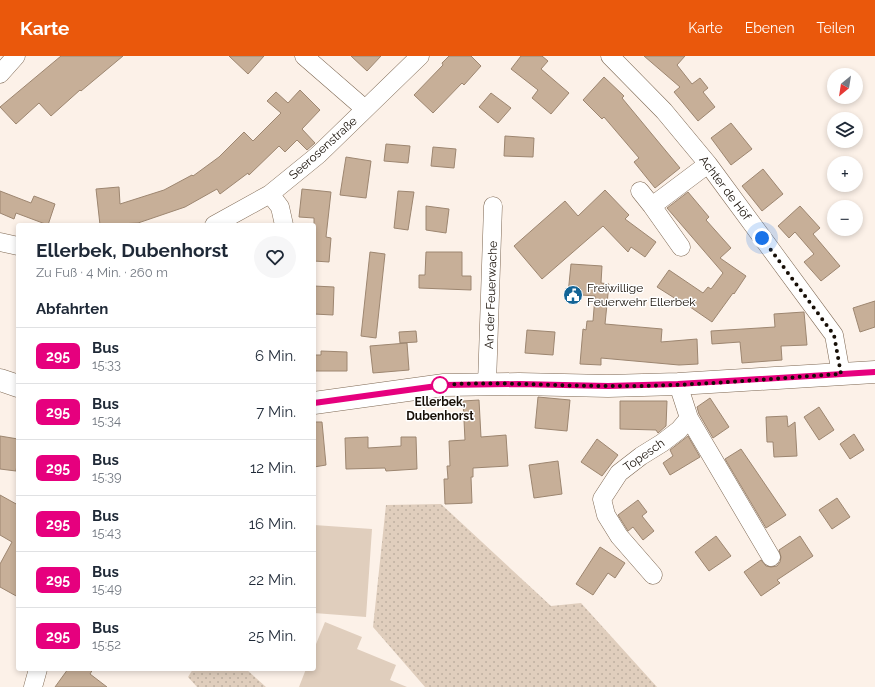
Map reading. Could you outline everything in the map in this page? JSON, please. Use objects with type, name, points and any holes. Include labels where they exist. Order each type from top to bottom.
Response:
[{"type":"main road","points":[[316,403],[444,385],[487,384],[608,386],[678,384],[875,372]]},
{"type":"main road","points":[[0,380],[16,385]]},
{"type":"street","points":[[0,74],[16,56]]},
{"type":"street","points":[[304,56],[365,109]]},
{"type":"street","name":"Seerosenstraße","points":[[218,223],[270,194],[318,155],[420,56]]},
{"type":"street","name":"Achter de Höf","points":[[610,56],[664,111],[708,164],[834,335],[841,374]]},
{"type":"street","points":[[652,206],[708,164]]},
{"type":"street","points":[[640,191],[682,247]]},
{"type":"street","points":[[270,194],[280,207],[284,223]]},
{"type":"street","name":"An der Feuerwache","points":[[487,384],[494,206]]},
{"type":"street","points":[[0,242],[16,246]]},
{"type":"street","points":[[678,384],[689,418],[771,557]]},
{"type":"street","name":"Topesch","points":[[653,575],[619,536],[606,515],[602,499],[619,473],[679,430],[689,418]]},
{"type":"street","points":[[33,687],[37,671]]},
{"type":"shaded area","points":[[441,504],[551,606],[581,603],[657,687],[425,687],[373,627],[386,505]]},
{"type":"shaded area","points":[[316,525],[372,529],[366,617],[316,613]]},
{"type":"shaded area","points":[[325,622],[362,637],[357,649],[396,665],[390,680],[407,687],[299,687],[305,671],[316,671],[316,644]]},
{"type":"shaded area","points":[[192,671],[248,671],[266,687],[197,687],[188,677]]},
{"type":"building","points":[[61,56],[123,56],[81,91],[80,90],[51,116],[39,103],[16,124],[0,107]]},
{"type":"building","points":[[229,56],[264,56],[248,74]]},
{"type":"building","points":[[351,56],[381,56],[367,71]]},
{"type":"building","points":[[449,56],[471,56],[481,66],[464,85],[462,83],[433,113],[414,95],[443,65],[442,63]]},
{"type":"building","points":[[521,56],[542,56],[548,61],[541,69],[569,93],[551,114],[532,98],[538,90],[511,69]]},
{"type":"building","points":[[644,56],[685,56],[677,65],[692,84],[700,78],[708,88],[703,92],[715,107],[698,121],[674,92],[680,87]]},
{"type":"building","points":[[604,77],[624,96],[622,98],[680,168],[655,188],[634,162],[639,158],[604,117],[602,119],[583,100]]},
{"type":"building","points":[[300,90],[320,110],[302,129],[315,143],[307,150],[297,140],[285,152],[279,146],[249,175],[248,173],[220,194],[217,189],[185,207],[138,223],[100,223],[96,189],[119,187],[120,204],[164,190],[192,175],[193,176],[219,157],[244,132],[253,141],[281,113],[267,101],[276,92],[288,103]]},
{"type":"building","points":[[491,93],[511,108],[498,123],[479,107]]},
{"type":"building","points":[[731,123],[752,149],[731,165],[711,138]]},
{"type":"building","points":[[505,136],[534,138],[533,157],[504,156]]},
{"type":"building","points":[[386,144],[410,146],[408,163],[384,161]]},
{"type":"building","points":[[433,147],[456,149],[454,168],[431,166]]},
{"type":"building","points":[[346,157],[371,161],[366,198],[340,195]]},
{"type":"building","points":[[763,169],[783,194],[762,211],[742,186]]},
{"type":"building","points":[[302,189],[331,192],[326,237],[331,238],[329,262],[316,261],[316,223],[314,223],[314,218],[299,217]]},
{"type":"building","points":[[605,190],[629,215],[625,219],[656,242],[645,257],[631,247],[628,252],[603,226],[542,279],[514,246],[565,201],[578,216]]},
{"type":"building","points":[[0,191],[31,203],[34,196],[55,204],[49,223],[43,223],[16,213],[14,219],[0,213]]},
{"type":"building","points":[[398,191],[414,192],[408,230],[394,228]]},
{"type":"building","points":[[688,192],[709,217],[706,220],[731,248],[720,258],[746,276],[712,322],[677,298],[676,299],[657,287],[669,270],[703,293],[708,287],[711,289],[723,273],[667,208]]},
{"type":"building","points":[[426,206],[449,209],[446,233],[426,230]]},
{"type":"building","points":[[800,206],[820,228],[813,234],[840,266],[821,281],[804,262],[814,254],[795,232],[789,238],[778,226]]},
{"type":"building","points":[[370,252],[385,254],[376,338],[361,336]]},
{"type":"building","points":[[426,252],[462,252],[462,276],[471,276],[471,290],[419,288],[419,275],[425,275]]},
{"type":"building","points":[[571,264],[602,266],[601,283],[609,284],[605,324],[662,329],[661,342],[697,339],[698,364],[679,365],[601,358],[601,365],[580,364],[583,329],[586,330],[587,321],[593,321],[595,296],[568,294]]},
{"type":"building","points":[[316,286],[334,287],[333,315],[316,314]]},
{"type":"building","points":[[875,301],[875,327],[860,332],[853,308]]},
{"type":"building","points":[[804,312],[807,345],[781,346],[782,360],[742,363],[740,342],[712,344],[711,331],[775,327],[774,314]]},
{"type":"building","points":[[527,330],[555,332],[553,355],[525,353]]},
{"type":"building","points":[[416,331],[417,342],[400,343],[399,332]]},
{"type":"building","points":[[407,343],[409,370],[373,373],[370,346]]},
{"type":"building","points":[[321,351],[347,352],[347,371],[316,371],[316,355],[321,355]]},
{"type":"building","points":[[538,397],[570,400],[567,431],[535,428]]},
{"type":"building","points":[[710,398],[729,427],[713,438],[699,414],[697,407]]},
{"type":"building","points":[[479,400],[481,437],[506,435],[508,466],[473,468],[473,477],[471,477],[472,503],[445,504],[444,479],[448,479],[447,466],[450,466],[449,441],[465,440],[463,401]]},
{"type":"building","points":[[620,401],[667,401],[666,426],[658,433],[656,430],[620,429]]},
{"type":"building","points":[[819,407],[834,430],[819,440],[804,417]]},
{"type":"building","points":[[787,416],[788,427],[795,422],[797,456],[774,457],[773,442],[767,442],[766,417]]},
{"type":"building","points":[[316,422],[322,422],[326,465],[316,467]]},
{"type":"building","points":[[854,434],[864,450],[850,459],[840,444]]},
{"type":"building","points":[[0,436],[16,439],[16,471],[0,469]]},
{"type":"building","points":[[688,436],[700,457],[670,475],[663,463],[673,456],[670,450]]},
{"type":"building","points":[[368,437],[368,448],[401,446],[401,437],[416,437],[417,469],[386,471],[385,468],[346,469],[345,438]]},
{"type":"building","points":[[597,439],[618,455],[602,476],[581,462]]},
{"type":"building","points":[[741,449],[786,515],[766,528],[725,459]]},
{"type":"building","points":[[558,461],[562,494],[534,498],[529,465]]},
{"type":"building","points":[[0,495],[16,504],[16,596],[0,587],[0,564],[12,542],[0,535]]},
{"type":"building","points":[[837,498],[850,517],[832,529],[819,510]]},
{"type":"building","points":[[638,500],[647,512],[642,516],[654,531],[643,540],[633,527],[628,531],[618,515]]},
{"type":"building","points":[[716,536],[731,556],[709,571],[695,552]]},
{"type":"building","points":[[800,536],[813,556],[777,580],[780,583],[761,596],[744,572],[761,560],[766,566],[777,566],[781,557],[779,550]]},
{"type":"building","points":[[600,547],[625,563],[615,578],[608,573],[593,595],[576,584]]},
{"type":"building","points":[[67,671],[92,671],[90,674],[107,687],[55,687]]},
{"type":"bus line","name":"295","points":[[316,403],[444,385],[519,384],[608,386],[678,384],[875,372]]},
{"type":"place","name":"Freiwillige Feuerwehr Ellerbek","points":[[573,295]]},
{"type":"place","name":"Ellerbek, Dubenhorst","points":[[440,385]]},
{"type":"route","points":[[440,385],[519,384],[608,386],[678,384],[841,374],[834,335],[762,238]]}]
